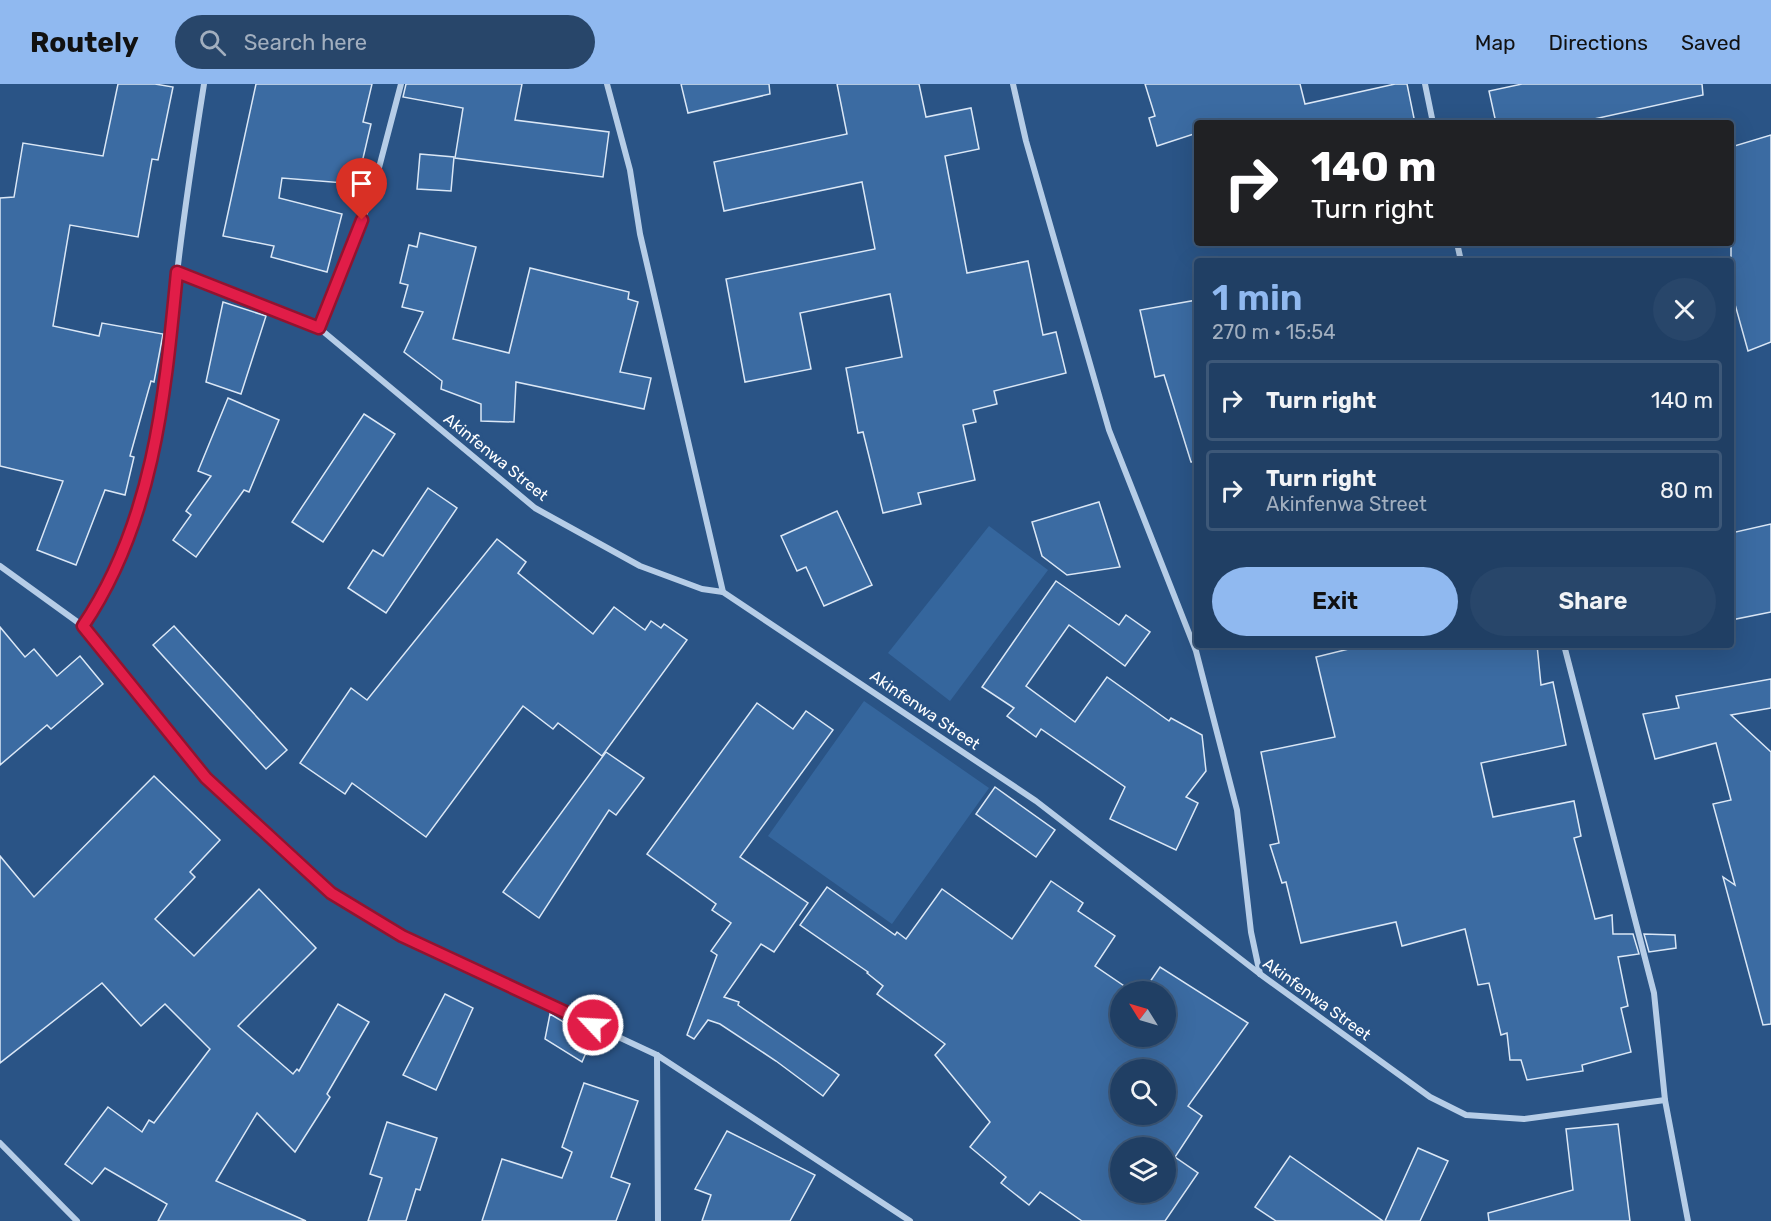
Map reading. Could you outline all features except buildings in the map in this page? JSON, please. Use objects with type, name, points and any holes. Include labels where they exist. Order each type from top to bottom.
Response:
[{"type":"street","points":[[83,626],[102,599],[124,552],[145,490],[166,379],[177,272],[204,84]]},
{"type":"street","points":[[319,328],[371,198],[401,84]]},
{"type":"street","points":[[607,84],[630,170],[640,234],[723,592]]},
{"type":"street","points":[[1013,84],[1026,141],[1109,430],[1194,646]]},
{"type":"street","points":[[1425,84],[1432,120]]},
{"type":"street","name":"Akinfenwa Street","points":[[177,272],[319,328],[535,508],[640,566],[702,590],[723,592],[1036,801],[1260,974],[1430,1097],[1466,1115],[1524,1119],[1665,1100]]},
{"type":"street","points":[[0,566],[83,626],[206,778],[331,893],[402,936],[657,1055],[910,1221]]},
{"type":"street","points":[[1195,648],[1237,810],[1251,932],[1260,974]]},
{"type":"street","points":[[1565,648],[1654,993],[1665,1100],[1688,1221]]},
{"type":"street","points":[[657,1055],[658,1221]]},
{"type":"street","points":[[0,1143],[77,1221]]},
{"type":"shaded area","points":[[989,526],[1048,570],[950,701],[888,653]]},
{"type":"shaded area","points":[[864,701],[989,788],[892,924],[768,836]]},
{"type":"route","points":[[362,220],[319,328],[177,272],[166,379],[145,490],[124,552],[102,599],[83,626],[206,778],[331,893],[402,936],[593,1025]]}]
